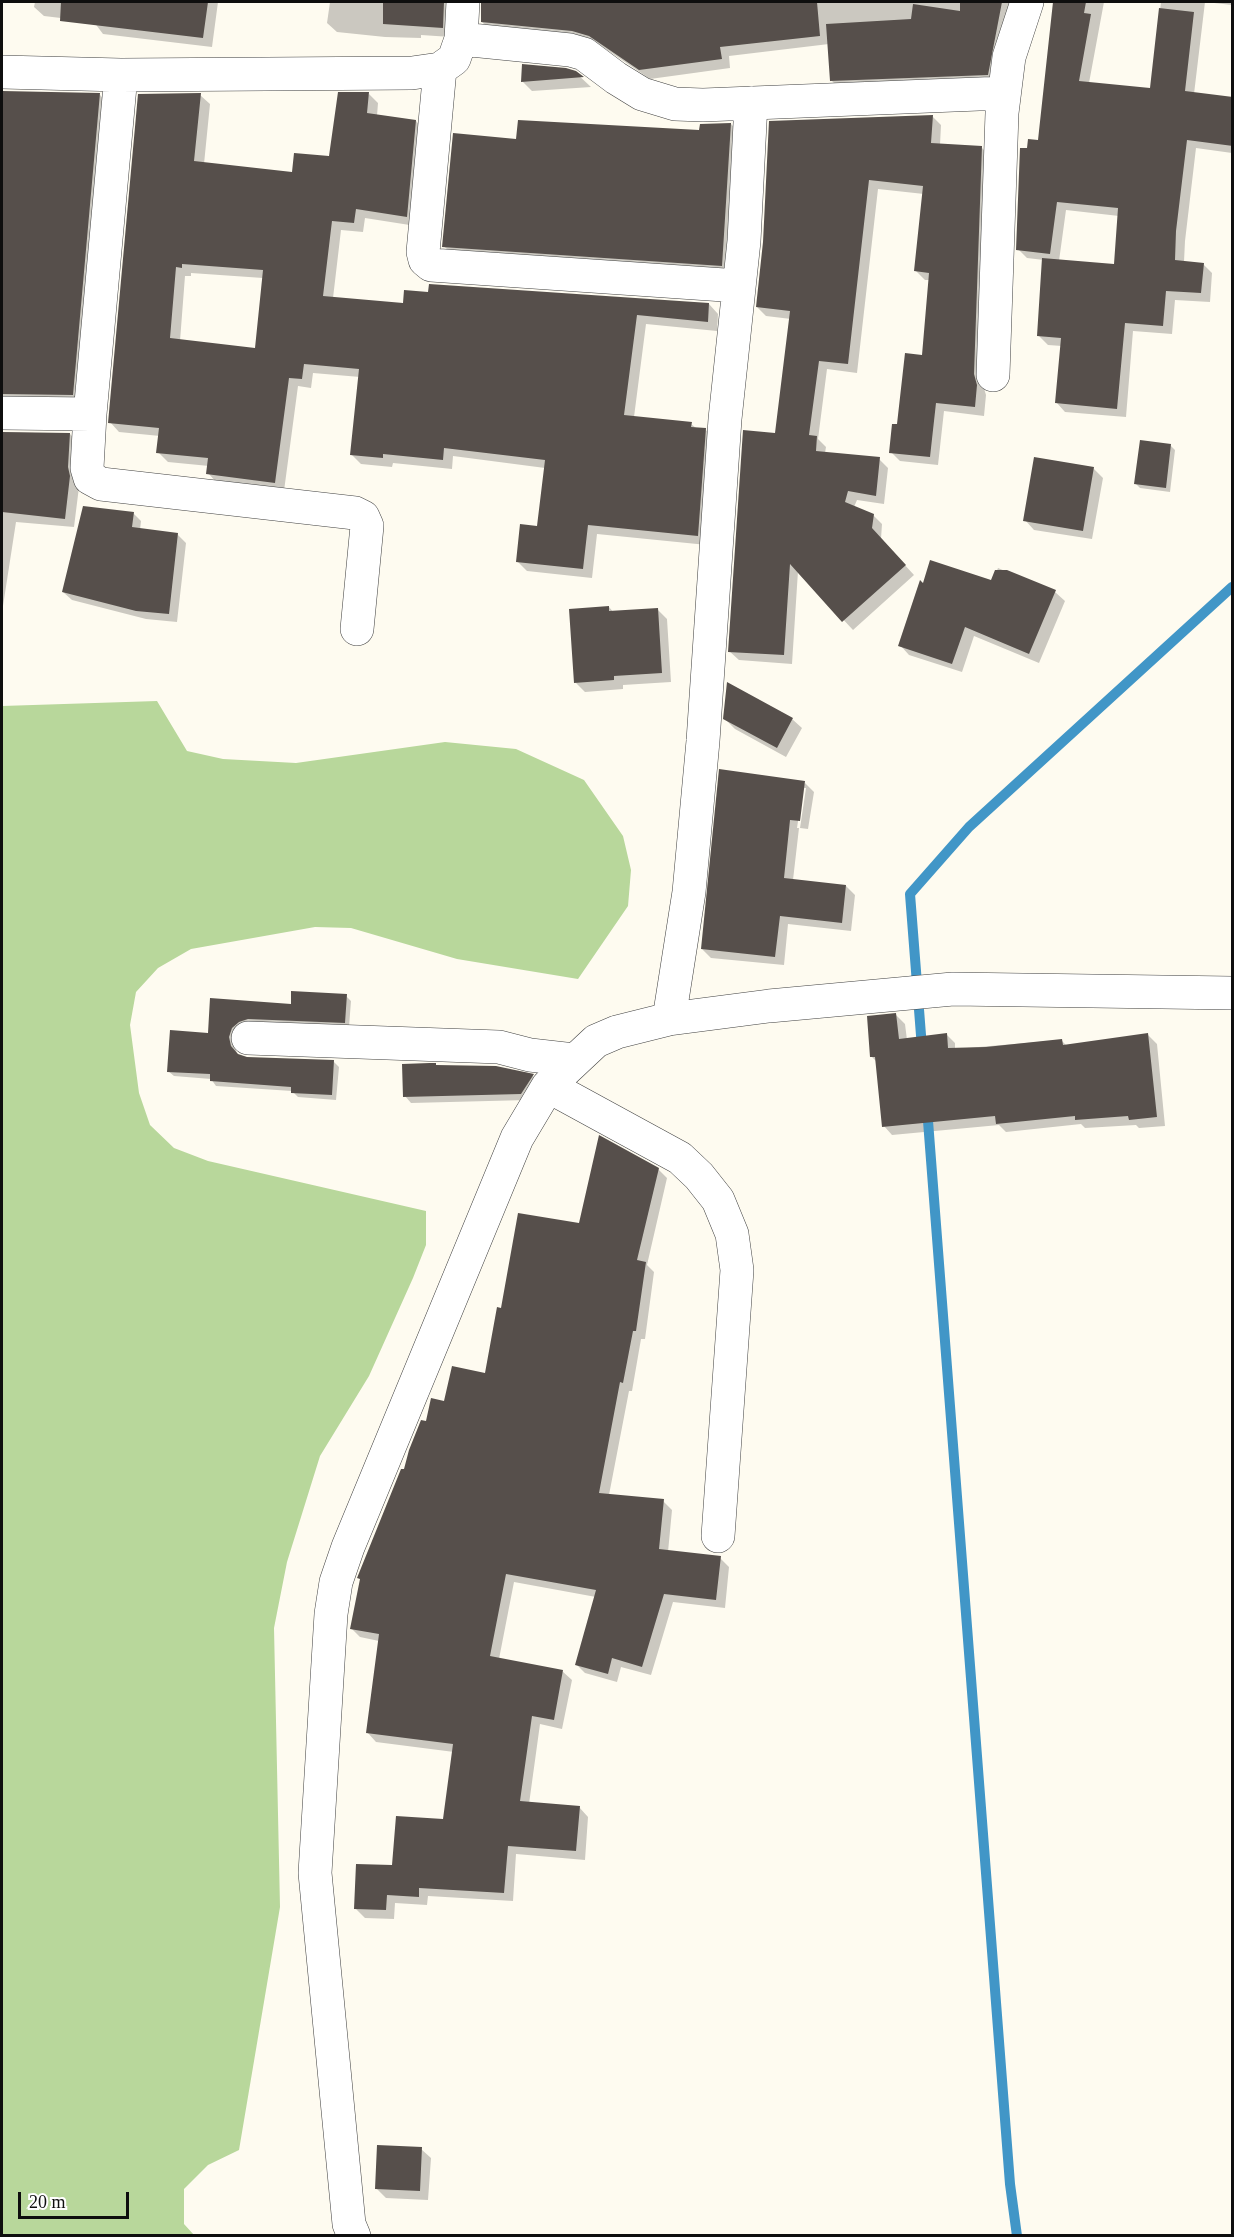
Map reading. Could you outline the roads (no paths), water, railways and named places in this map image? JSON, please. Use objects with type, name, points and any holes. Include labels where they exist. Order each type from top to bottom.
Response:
[{"type":"street","points":[[2,72],[121,75],[412,73],[440,69],[454,59],[461,39],[463,2]]},
{"type":"street","points":[[993,375],[1002,114],[1009,57],[1027,2]]},
{"type":"street","points":[[461,39],[570,50],[584,54],[642,94],[675,104],[703,105],[1004,93]]},
{"type":"street","points":[[440,69],[423,252],[425,260],[432,265],[739,286]]},
{"type":"street","points":[[121,75],[90,414],[87,468],[90,478],[101,484],[355,513],[363,518],[367,526],[357,629]]},
{"type":"street","points":[[669,1019],[689,892],[700,776],[725,419],[744,241],[751,103]]},
{"type":"street","points":[[2,413],[90,414]]},
{"type":"street","points":[[354,2235],[349,2224],[315,1873],[331,1614],[336,1582],[348,1547],[518,1138],[548,1086],[596,1041],[617,1032],[669,1019],[769,1006],[953,989],[1233,993]]},
{"type":"street","points":[[248,1038],[499,1047],[530,1055],[574,1060]]},
{"type":"street","points":[[548,1086],[680,1158],[699,1176],[717,1200],[732,1234],[737,1270],[718,1536]]},
{"type":"waterway","points":[[922,1048],[910,894],[969,827],[1232,587]]},
{"type":"waterway","points":[[927,1108],[1010,2184],[1017,2236]]}]
